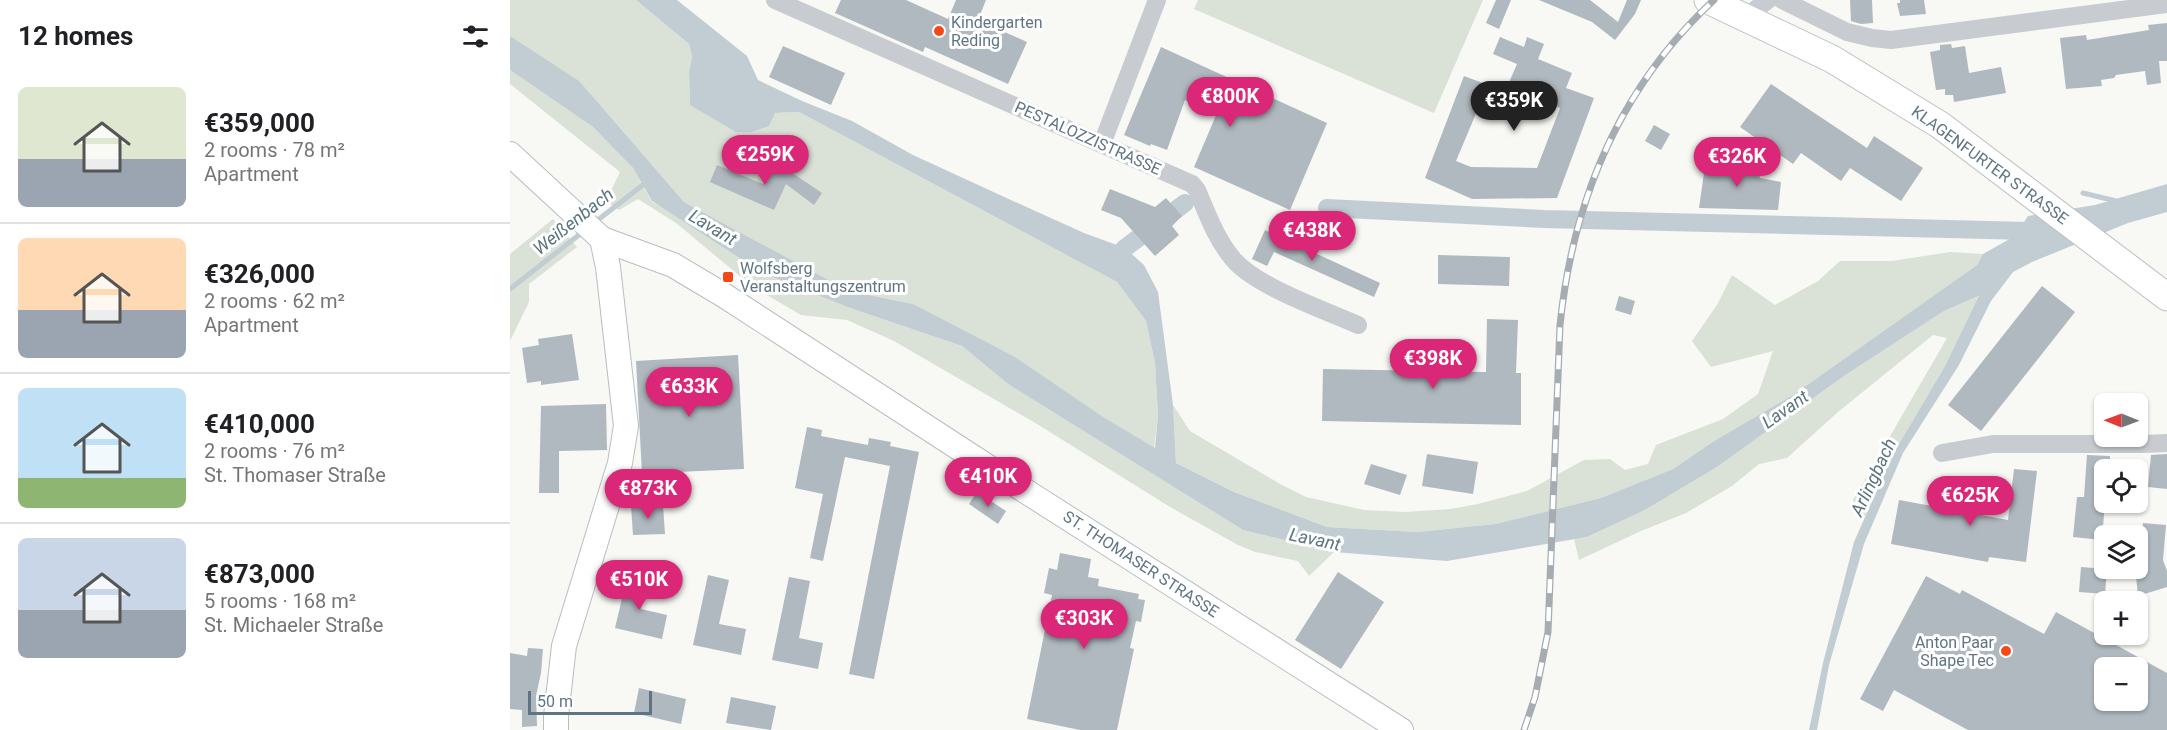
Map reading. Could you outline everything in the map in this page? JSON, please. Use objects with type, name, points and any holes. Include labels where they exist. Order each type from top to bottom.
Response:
[{"type":"main road","name":"KLAGENFURTER STRASSE","points":[[1708,0],[1832,59],[1940,125],[2167,297]]},
{"type":"main road","points":[[510,154],[602,239],[608,267],[626,426],[620,463],[564,646],[556,730]]},
{"type":"main road","name":"ST. THOMASER STRASSE","points":[[602,239],[673,265],[725,296],[1008,480],[1401,730]]},
{"type":"street","name":"PESTALOZZISTRASSE","points":[[775,0],[1192,184],[1221,242],[1234,261],[1258,281],[1358,325]]},
{"type":"street","points":[[1102,144],[1157,0]]},
{"type":"street","points":[[1746,17],[1768,0]]},
{"type":"street","points":[[1782,0],[1847,32],[1872,38],[1891,39],[1917,38],[2167,4]]},
{"type":"street","points":[[1942,453],[1993,444],[2167,442]]},
{"type":"shaded area","points":[[510,0],[636,0],[689,44],[692,57],[689,72],[690,105],[712,116],[799,112],[1117,282],[1146,321],[1155,363],[1158,415],[1154,449],[913,304],[849,291],[684,202],[648,161],[536,54],[510,36]]},
{"type":"shaded area","points":[[1198,0],[1483,0],[1434,113],[1194,9]]},
{"type":"shaded area","points":[[510,70],[593,127],[633,168],[652,202],[853,309],[962,346],[1008,384],[1243,530],[1334,552],[1309,576],[1298,561],[1255,552],[1238,545],[1170,507],[1037,424],[894,341],[847,320],[801,315],[753,287],[676,223],[638,199],[619,210],[606,201],[620,172],[510,84]]},
{"type":"shaded area","points":[[553,219],[577,247],[529,284],[529,302],[510,341],[510,254]]},
{"type":"shaded area","points":[[1950,252],[1983,254],[1977,265],[1793,395],[1714,441],[1673,469],[1601,498],[1495,524],[1417,532],[1327,527],[1234,492],[1176,463],[1173,405],[1190,431],[1280,484],[1306,497],[1364,510],[1405,512],[1451,509],[1478,504],[1527,491],[1584,460],[1610,459],[1625,470],[1648,464],[1656,445],[1723,419],[1758,394],[1773,351],[1711,367],[1692,341],[1717,305],[1732,275],[1775,305],[1818,281],[1840,261],[1892,261]]},
{"type":"shaded area","points":[[1980,296],[1945,366],[1893,454],[1863,521],[1853,500],[1947,338],[1933,335],[1838,412],[1787,458],[1759,464],[1732,486],[1686,513],[1579,560],[1574,539],[1587,537],[1645,510],[1717,467],[1844,376],[1944,311]]},
{"type":"water","name":"Lavant","points":[[636,0],[677,0],[747,56],[758,80],[852,121],[913,155],[1013,201],[1084,233],[1125,248],[1144,265],[1158,292],[1173,405],[1176,463],[1234,492],[1327,527],[1417,532],[1495,524],[1601,498],[1673,469],[1714,441],[1793,395],[1977,265],[1983,254],[2015,236],[2028,216],[2095,205],[2167,184],[2167,212],[2128,223],[2032,262],[2013,272],[1991,301],[1959,365],[1903,453],[1864,544],[1829,665],[1817,730],[1809,730],[1823,663],[1854,542],[1893,454],[1945,366],[1979,296],[1944,311],[1844,376],[1717,467],[1645,510],[1587,537],[1447,561],[1334,552],[1243,530],[1008,384],[962,346],[853,309],[763,273],[652,201],[633,168],[593,127],[510,70],[510,36],[579,81],[684,202],[849,291],[913,304],[1015,357],[1103,417],[1155,448],[1158,415],[1155,363],[1146,321],[1117,282],[799,112],[775,113],[769,126],[752,132],[736,132],[690,105],[689,72],[692,57],[689,44]]},
{"type":"building","name":"Kindergarten Reding","points":[[841,0],[906,0],[948,19],[956,0],[986,0],[978,20],[1027,42],[1008,84],[925,47],[923,52],[835,13]]},
{"type":"building","points":[[1496,0],[1511,0],[1499,29],[1486,23]]},
{"type":"building","points":[[1539,0],[1590,0],[1618,22],[1627,0],[1641,0],[1635,14],[1615,40],[1592,22]]},
{"type":"building","points":[[1850,0],[1872,0],[1873,23],[1861,24],[1851,21]]},
{"type":"building","points":[[1900,0],[1924,0],[1926,14],[1900,16],[1897,3],[1900,3]]},
{"type":"building","points":[[2167,23],[2167,61],[2159,61],[2161,83],[2147,85],[2145,71],[2116,75],[2114,78],[2101,80],[2102,86],[2066,89],[2060,38],[2086,35],[2087,40],[2149,30],[2148,25]]},
{"type":"building","points":[[1500,37],[1524,47],[1527,37],[1544,44],[1538,59],[1572,73],[1566,88],[1594,98],[1557,198],[1472,199],[1425,178],[1464,76],[1488,85],[1456,161],[1471,167],[1537,168],[1560,108],[1507,87],[1517,64],[1493,54]]},
{"type":"building","points":[[1951,44],[1952,48],[1965,46],[1969,73],[2001,67],[2006,93],[1954,102],[1953,95],[1945,95],[1945,89],[1936,90],[1930,52],[1940,50],[1940,45]]},
{"type":"building","points":[[783,46],[845,73],[831,105],[769,77]]},
{"type":"building","points":[[1161,47],[1327,123],[1290,210],[1194,167],[1217,113],[1185,100],[1167,150],[1151,144],[1150,146],[1124,135]]},
{"type":"building","points":[[1771,84],[1867,148],[1874,136],[1923,168],[1901,201],[1850,168],[1841,181],[1801,153],[1793,164],[1740,127]]},
{"type":"building","points":[[1654,125],[1670,134],[1661,150],[1645,141]]},
{"type":"building","points":[[1706,159],[1758,169],[1760,178],[1781,182],[1778,210],[1699,208]]},
{"type":"building","points":[[776,162],[822,193],[814,205],[786,184],[774,210],[710,182],[717,165],[763,184]]},
{"type":"building","points":[[1110,189],[1155,207],[1166,198],[1182,216],[1172,226],[1179,235],[1155,256],[1121,218],[1101,210]]},
{"type":"building","points":[[1265,230],[1380,283],[1374,297],[1274,252],[1267,266],[1252,259]]},
{"type":"building","points":[[1438,255],[1510,257],[1509,286],[1438,284]]},
{"type":"building","points":[[2042,286],[2075,312],[1981,431],[1948,405]]},
{"type":"building","points":[[1619,296],[1635,301],[1631,315],[1615,310]]},
{"type":"building","points":[[1487,319],[1518,320],[1516,373],[1521,373],[1521,425],[1322,421],[1323,369],[1486,372]]},
{"type":"building","points":[[572,334],[579,380],[541,385],[541,381],[527,383],[522,348],[539,345],[538,339]]},
{"type":"building","points":[[738,355],[744,469],[677,472],[678,501],[660,502],[659,473],[642,474],[636,361]]},
{"type":"building","points":[[606,404],[607,450],[559,451],[559,493],[539,493],[541,406]]},
{"type":"building","points":[[807,427],[822,430],[821,436],[868,445],[869,438],[891,442],[890,446],[919,452],[874,679],[849,674],[890,466],[845,457],[823,561],[810,558],[823,494],[795,488]]},
{"type":"building","points":[[1427,454],[1478,462],[1473,494],[1422,486]]},
{"type":"building","points":[[2167,454],[2167,489],[2148,487],[2151,455]]},
{"type":"building","points":[[2087,455],[2110,456],[2110,459],[2094,459],[2094,513],[2104,513],[2103,525],[2094,525],[2094,539],[2073,537],[2077,497],[2084,497]]},
{"type":"building","points":[[1371,464],[1407,475],[1400,495],[1364,484]]},
{"type":"building","points":[[2014,469],[2037,471],[2026,562],[1989,557],[1988,562],[1891,544],[1899,500],[2008,520]]},
{"type":"building","points":[[977,492],[1006,511],[998,524],[969,504]]},
{"type":"building","points":[[663,505],[665,534],[633,535],[631,506]]},
{"type":"building","points":[[2143,523],[2166,525],[2163,560],[2167,571],[2167,587],[2148,593],[2148,591],[2138,591],[2136,579],[2148,579],[2148,525],[2143,525]]},
{"type":"building","points":[[1060,553],[1091,559],[1088,577],[1099,579],[1098,586],[1139,594],[1138,599],[1145,600],[1141,622],[1136,621],[1130,648],[1134,649],[1117,730],[1080,730],[1027,719],[1052,595],[1044,593],[1049,568],[1057,570]]},
{"type":"building","points":[[2081,567],[2094,568],[2094,579],[2106,579],[2105,591],[2079,592]]},
{"type":"building","points":[[1338,572],[1384,602],[1341,669],[1295,640]]},
{"type":"building","points":[[628,573],[648,578],[641,609],[667,615],[662,639],[615,628]]},
{"type":"building","points":[[708,575],[729,580],[719,624],[746,629],[741,655],[693,645]]},
{"type":"building","name":"Anton Paar Shape Tec","points":[[1926,576],[1960,594],[1962,590],[2044,634],[2056,612],[2094,633],[2094,645],[2116,645],[2138,657],[2094,657],[2094,711],[2148,711],[2148,663],[2167,673],[2167,730],[1968,730],[1894,690],[1883,711],[1860,699]]},
{"type":"building","points":[[789,577],[810,581],[799,638],[823,643],[818,669],[772,660]]},
{"type":"building","points":[[528,648],[543,649],[536,696],[537,726],[522,727],[522,710],[510,709],[510,653],[527,656]]},
{"type":"building","points":[[639,688],[686,699],[681,724],[634,713]]},
{"type":"building","points":[[731,697],[776,706],[771,730],[726,723]]},
{"type":"waterway","name":"Weißenbach","points":[[594,223],[648,181]]},
{"type":"waterway","points":[[2083,193],[2116,201]]},
{"type":"waterway","points":[[1112,263],[1125,248],[1185,203]]},
{"type":"waterway","points":[[1327,208],[1544,219],[2036,233]]},
{"type":"waterway","name":"Weißenbach","points":[[510,289],[584,231]]},
{"type":"railway","points":[[1524,730],[1535,697],[1548,632],[1560,325],[1566,278],[1576,233],[1607,148],[1627,108],[1652,70],[1681,34],[1714,0]]},
{"type":"place","name":"Kindergarten Reding","points":[[939,31]]},
{"type":"place","name":"Wolfsberg Veranstaltungszentrum","points":[[728,277]]},
{"type":"place","name":"Anton Paar Shape Tec","points":[[2006,651]]},
{"type":"water label","name":"Arlingbach","points":[[1873,477]]}]
